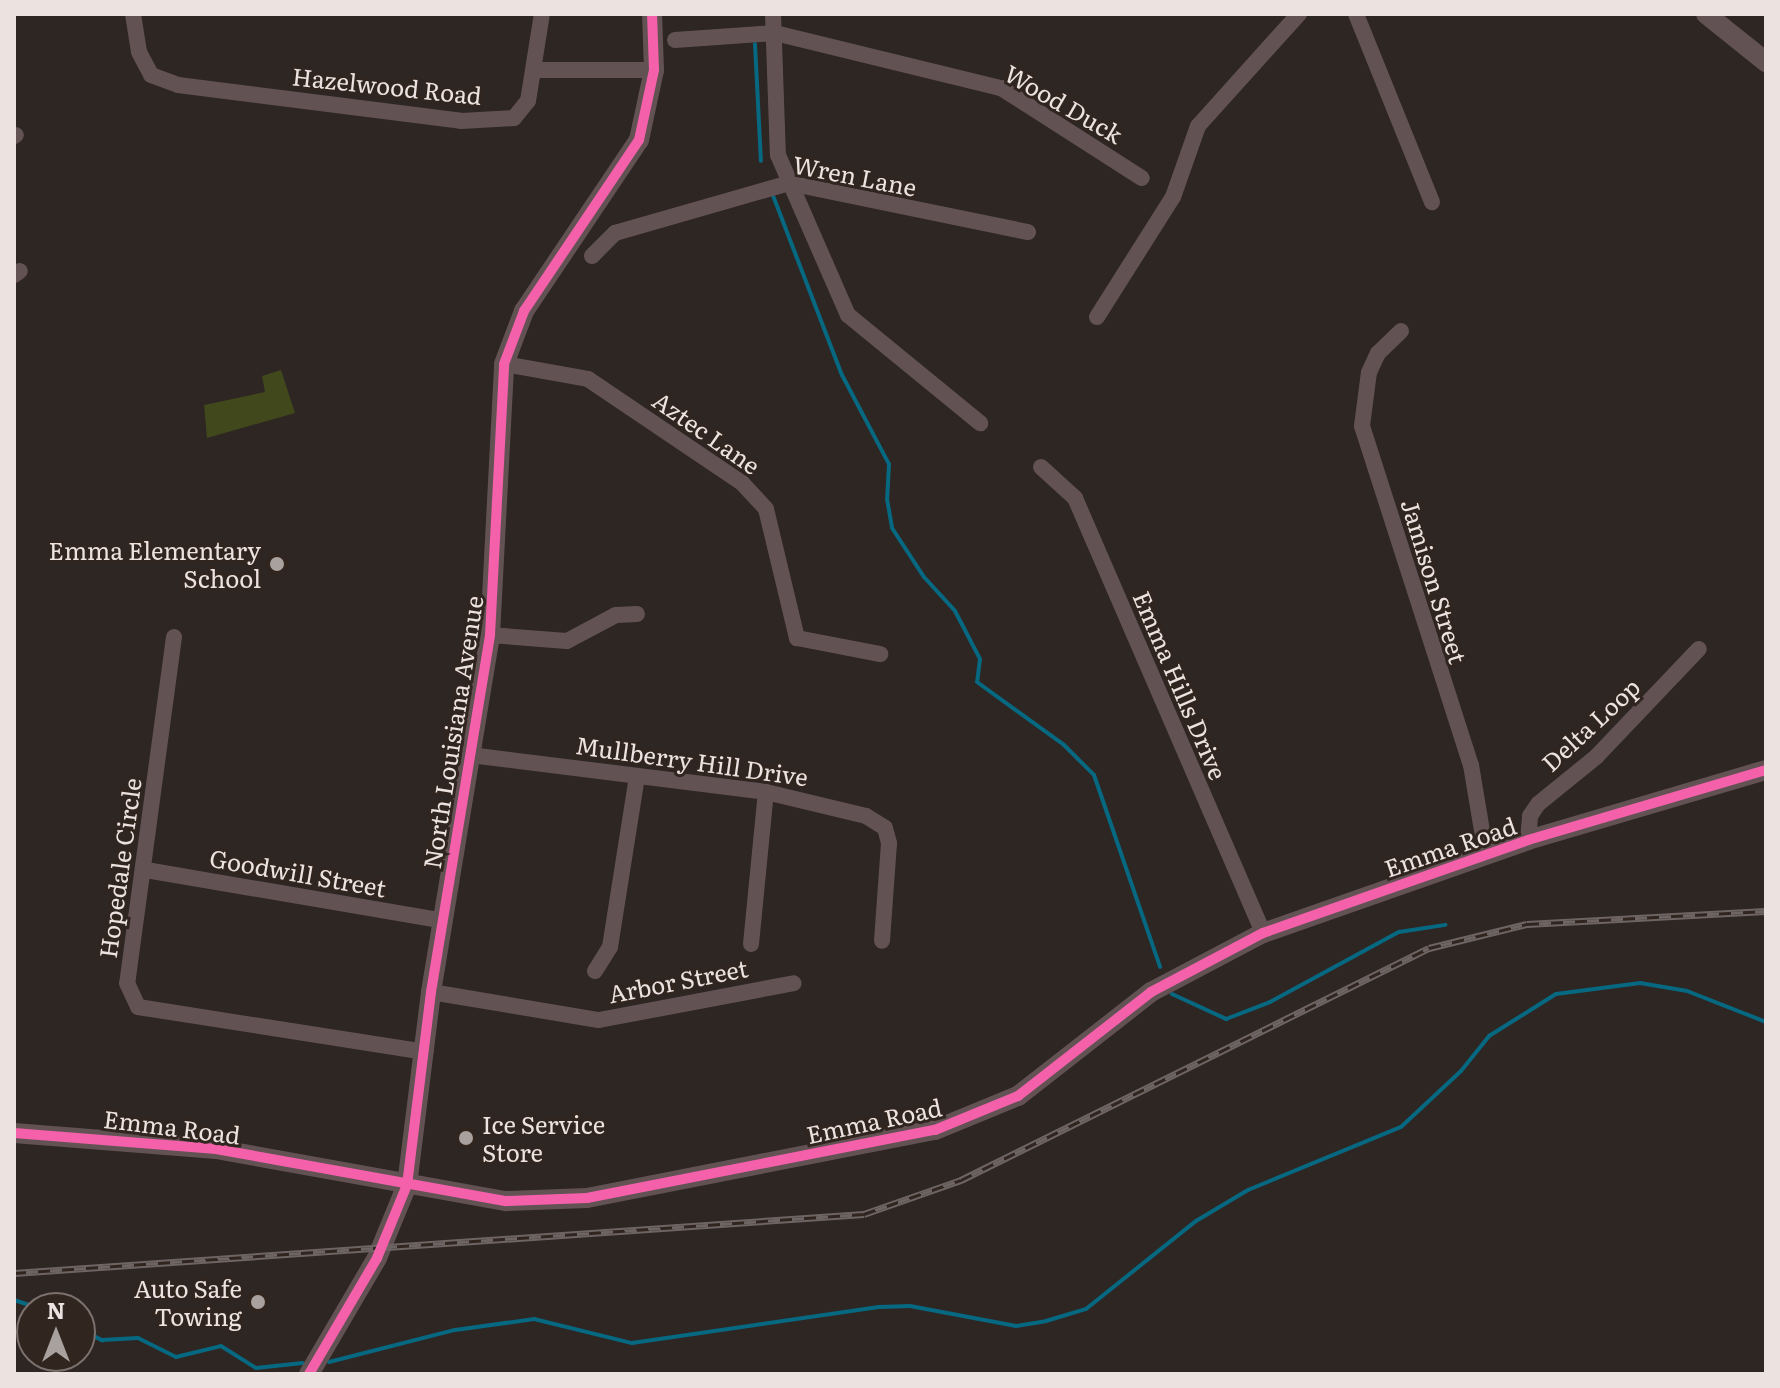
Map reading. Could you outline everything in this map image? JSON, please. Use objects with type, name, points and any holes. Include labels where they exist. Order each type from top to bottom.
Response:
[{"type":"street","name":"Hazelwood Road","points":[[133,14],[139,52],[151,75],[178,85],[461,121],[514,118],[528,101],[537,70]]},
{"type":"street","points":[[542,14],[537,70],[654,70]]},
{"type":"street","name":"North Louisiana Avenue","points":[[309,1374],[377,1258],[407,1185],[431,992],[490,635],[504,364],[524,311],[639,140],[654,70],[652,14]]},
{"type":"street","points":[[773,14],[778,155],[848,315],[980,423]]},
{"type":"street","points":[[1097,317],[1173,197],[1198,126],[1299,14]]},
{"type":"street","points":[[1356,14],[1432,202]]},
{"type":"street","points":[[1706,14],[1766,62]]},
{"type":"street","name":"Wood Duck","points":[[675,40],[775,33],[1001,88],[1142,178]]},
{"type":"street","name":"Wren Lane","points":[[592,256],[615,233],[789,183],[1028,232]]},
{"type":"street","name":"Jamison Street","points":[[1401,331],[1378,353],[1369,372],[1362,426],[1471,765],[1486,855]]},
{"type":"street","name":"Aztec Lane","points":[[504,364],[588,379],[742,483],[766,509],[797,638],[880,654]]},
{"type":"street","name":"Emma Hills Drive","points":[[1041,467],[1075,498],[1263,933]]},
{"type":"street","points":[[490,635],[567,641],[616,615],[637,614]]},
{"type":"street","name":"Hopedale Circle","points":[[174,637],[146,870],[127,983],[138,1007],[425,1052]]},
{"type":"street","name":"Delta Loop","points":[[1528,840],[1530,816],[1538,804],[1596,757],[1699,649]]},
{"type":"street","name":"Mullberry Hill Drive","points":[[470,755],[766,792],[866,816],[885,828],[889,843],[882,941]]},
{"type":"street","name":"Emma Road","points":[[14,1133],[216,1149],[506,1201],[587,1198],[935,1130],[1018,1096],[1151,992],[1263,933],[1528,840],[1766,770]]},
{"type":"street","points":[[595,971],[610,947],[637,777]]},
{"type":"street","points":[[751,944],[766,792]]},
{"type":"street","name":"Goodwill Street","points":[[146,870],[443,921]]},
{"type":"street","name":"Arbor Street","points":[[431,992],[599,1020],[794,983]]},
{"type":"green space","points":[[281,370],[295,413],[207,438],[204,405],[265,392],[262,376]]},
{"type":"waterway","points":[[755,44],[761,161]]},
{"type":"waterway","points":[[772,193],[842,375],[889,464],[887,499],[892,528],[924,577],[955,611],[980,659],[977,682],[1064,745],[1094,775],[1160,967]]},
{"type":"waterway","points":[[1172,994],[1226,1019],[1270,1002],[1399,932],[1445,925]]},
{"type":"waterway","points":[[329,1362],[455,1330],[534,1319],[632,1343],[880,1307],[910,1306],[1016,1326],[1046,1321],[1086,1309],[1196,1221],[1248,1190],[1401,1127],[1461,1071],[1489,1036],[1556,994],[1640,983],[1687,991],[1766,1022]]},
{"type":"waterway","points":[[96,1337],[102,1340],[138,1338],[176,1357],[221,1346],[256,1368],[303,1363]]},
{"type":"railway","points":[[14,1273],[864,1214],[961,1180],[1429,948],[1527,924],[1766,911]]},
{"type":"cycle path","points":[[309,1374],[377,1258],[407,1185],[431,992],[490,635],[504,364],[524,311],[639,140],[654,70],[652,14]]},
{"type":"cycle path","points":[[14,1133],[216,1149],[506,1201],[587,1198],[935,1130],[1018,1096],[1151,992],[1263,933],[1528,840],[1766,770]]},
{"type":"place","name":"Emma Elementary School","points":[[277,564]]},
{"type":"place","name":"Ice Service Store","points":[[466,1138]]},
{"type":"place","name":"Auto Safe Towing","points":[[258,1302]]}]
